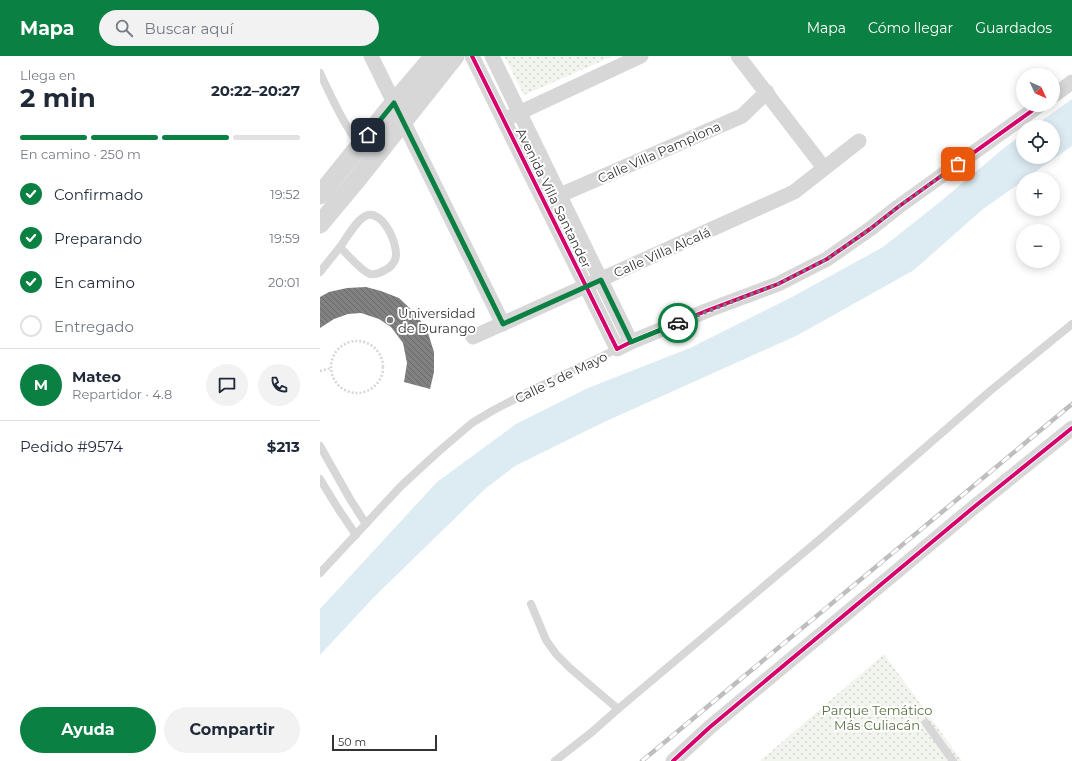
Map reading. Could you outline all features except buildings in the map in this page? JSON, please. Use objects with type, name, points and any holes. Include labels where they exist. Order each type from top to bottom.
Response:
[{"type":"street","points":[[371,56],[503,324]]},
{"type":"street","points":[[320,224],[367,152],[394,103],[434,56]]},
{"type":"street","points":[[320,195],[403,120],[455,56]]},
{"type":"street","name":"Avenida Villa Santander","points":[[472,56],[617,349]]},
{"type":"street","points":[[492,56],[631,342]]},
{"type":"street","points":[[504,120],[623,60],[641,56]]},
{"type":"street","points":[[738,56],[824,168]]},
{"type":"street","points":[[1060,91],[1072,82]]},
{"type":"street","name":"Calle Villa Pamplona","points":[[545,202],[742,116],[767,92]]},
{"type":"street","name":"Calle 5 de Mayo","points":[[617,349],[706,311],[778,284],[827,259],[1030,112]]},
{"type":"street","name":"Calle Villa Alcalá","points":[[473,337],[794,192],[859,141]]},
{"type":"street","points":[[673,761],[710,726],[974,507],[1072,428]]},
{"type":"lane","points":[[320,73],[345,123],[367,152]]},
{"type":"lane","points":[[320,272],[354,227],[368,214],[375,215],[382,220],[394,243],[396,253],[394,262],[387,269],[378,274],[370,274],[361,268],[340,247]]},
{"type":"lane","points":[[555,761],[592,732],[820,539],[990,391],[1072,324]]},
{"type":"lane","name":"Calle 5 de Mayo","points":[[320,572],[401,486],[438,452],[472,424],[492,411],[536,388],[617,349]]},
{"type":"lane","points":[[320,446],[366,524]]},
{"type":"lane","points":[[320,479],[356,535]]},
{"type":"lane","points":[[531,604],[546,640],[556,654],[571,669],[618,709]]},
{"type":"lane","points":[[926,723],[954,761]]},
{"type":"path","points":[[352,341],[367,342],[373,346],[382,358],[383,366],[382,373],[375,386],[369,390],[354,393],[340,387],[335,382],[331,368],[331,360],[334,354],[345,343],[352,341]]},
{"type":"path","points":[[320,371],[331,368]]},
{"type":"green space","points":[[504,56],[610,56],[611,57],[524,95]]},
{"type":"green space","name":"Parque Temático Más Culiacán","points":[[884,654],[962,761],[760,761]]},
{"type":"shaded area","points":[[1072,99],[1072,146],[1060,154],[1060,120],[1043,120],[1054,112],[1060,112],[1060,108]]},
{"type":"shaded area","points":[[1016,139],[1016,164],[1046,164],[1035,172],[1016,172],[1016,186],[983,209],[914,270],[798,335],[602,423],[515,466],[485,489],[374,597],[320,655],[320,609],[437,482],[516,424],[588,388],[690,348],[792,297],[883,247],[940,202]]},
{"type":"railway","points":[[642,761],[1072,404]]},
{"type":"cycle path","points":[[472,56],[617,349],[706,311],[778,284],[827,259],[1030,112]]},
{"type":"cycle path","points":[[673,761],[710,727],[974,507],[1072,428]]},
{"type":"way so far","points":[[678,323],[778,284],[827,259],[958,164]]},
{"type":"place","name":"Universidad de Durango","points":[[390,320]]},
{"type":"route","points":[[368,135],[394,103],[503,324],[601,280],[631,342],[678,323]]}]
